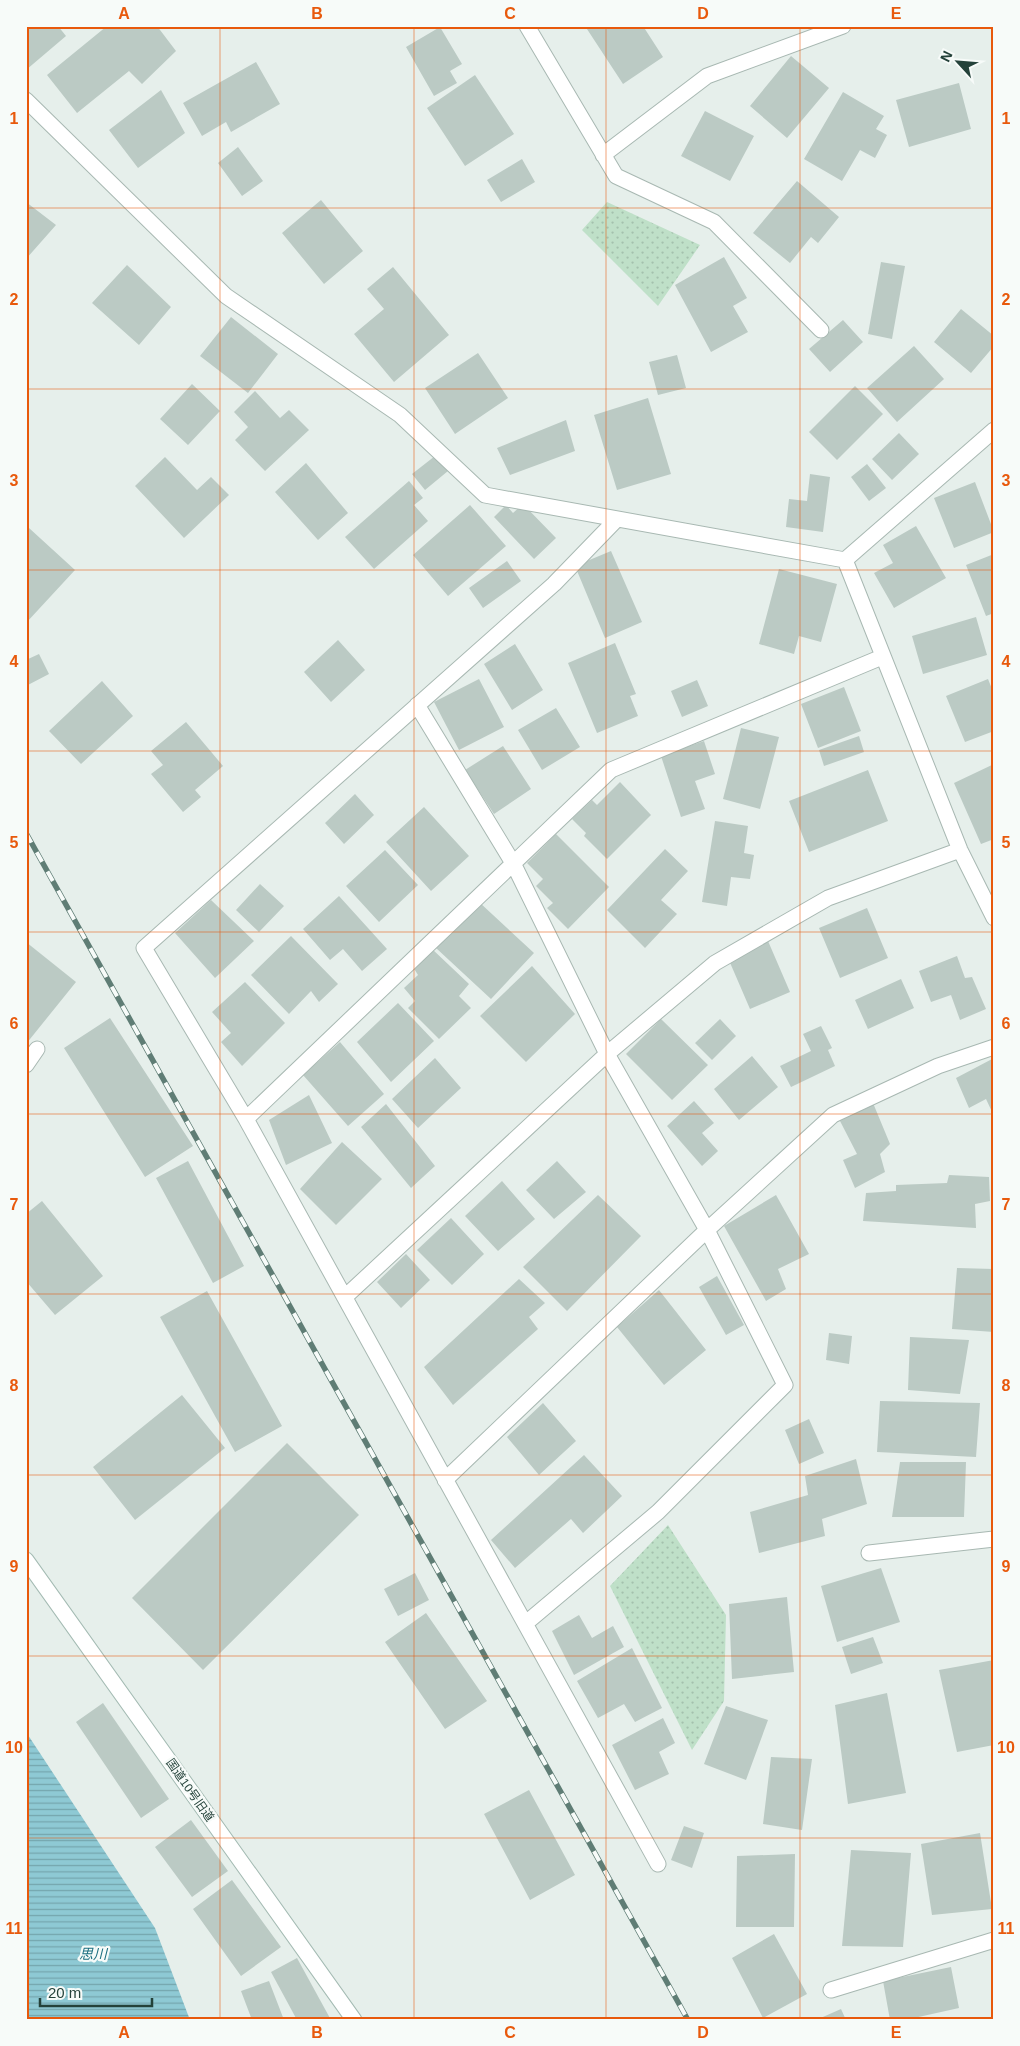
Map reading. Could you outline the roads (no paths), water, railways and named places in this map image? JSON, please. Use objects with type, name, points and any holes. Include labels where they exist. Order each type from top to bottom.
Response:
[{"type":"street","points":[[527,26],[616,176],[714,222],[821,330]]},
{"type":"street","points":[[603,155],[707,76],[843,26]]},
{"type":"street","points":[[26,100],[226,296],[400,415],[485,495],[845,560]]},
{"type":"street","points":[[845,560],[994,430]]},
{"type":"street","points":[[616,520],[554,584],[144,948],[246,1118],[346,1296],[658,1864]]},
{"type":"street","points":[[845,560],[960,850],[994,918]]},
{"type":"street","points":[[246,1118],[611,770],[882,657]]},
{"type":"street","points":[[418,705],[513,863],[607,1054],[707,1230],[785,1385],[658,1512],[526,1623]]},
{"type":"street","points":[[346,1296],[607,1054],[715,963],[828,898],[960,850]]},
{"type":"street","points":[[446,1480],[707,1230],[833,1115],[938,1066],[994,1047]]},
{"type":"street","points":[[26,1065],[37,1049]]},
{"type":"street","points":[[869,1553],[994,1539]]},
{"type":"street","name":"国道10号旧道","points":[[26,1560],[354,2020]]},
{"type":"street","points":[[831,1990],[994,1940]]},
{"type":"water","name":"思川","points":[[26,1732],[155,1928],[190,2020],[26,2020]]},
{"type":"railway","points":[[26,833],[688,2020]]}]
